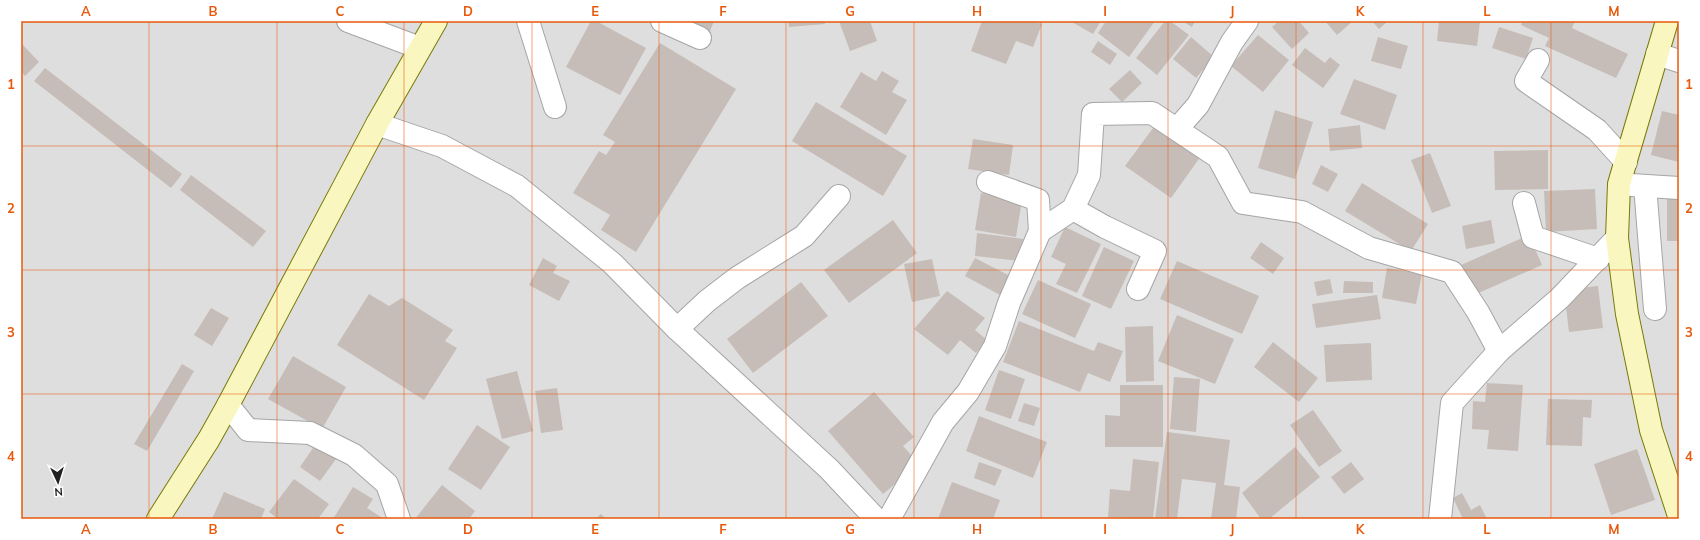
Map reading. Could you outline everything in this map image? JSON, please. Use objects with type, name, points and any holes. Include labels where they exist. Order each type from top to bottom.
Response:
[{"type":"main road","points":[[161,517],[228,405],[377,124],[436,21]]},
{"type":"main road","points":[[1667,21],[1619,184],[1617,238],[1627,314],[1652,430],[1679,516]]},
{"type":"street","points":[[348,21],[420,48]]},
{"type":"street","points":[[528,21],[555,107]]},
{"type":"street","points":[[662,21],[700,38]]},
{"type":"street","points":[[1177,129],[1198,105],[1232,42],[1247,21]]},
{"type":"street","points":[[1657,54],[1679,61]]},
{"type":"street","points":[[1538,60],[1526,81],[1597,130],[1626,162]]},
{"type":"street","points":[[1040,231],[1073,209],[1089,175],[1093,114],[1152,113],[1218,157],[1243,203],[1302,212],[1369,248],[1452,272],[1478,312],[1499,351]]},
{"type":"street","points":[[377,124],[442,146],[516,186],[612,263],[677,329],[829,469],[876,519]]},
{"type":"street","points":[[889,519],[943,422],[968,392],[995,346],[1009,303],[1040,231],[1038,200],[988,182]]},
{"type":"street","points":[[1619,184],[1679,188]]},
{"type":"street","points":[[1645,186],[1655,309]]},
{"type":"street","points":[[677,329],[707,301],[737,278],[804,236],[839,196]]},
{"type":"street","points":[[1524,203],[1533,237],[1598,259]]},
{"type":"street","points":[[1073,209],[1105,227],[1155,251],[1138,289]]},
{"type":"street","points":[[1440,519],[1452,403],[1499,351],[1560,298],[1617,238]]},
{"type":"street","points":[[228,405],[248,430],[310,433],[354,455],[387,484],[399,519]]},
{"type":"shaded area","points":[[21,21],[1679,21],[1679,519],[21,519]]},
{"type":"building","points":[[591,21],[596,21],[646,48],[620,95],[566,67]]},
{"type":"building","points":[[689,21],[714,21],[710,31]]},
{"type":"building","points":[[788,21],[824,21],[825,24],[789,27]]},
{"type":"building","points":[[839,21],[870,21],[877,41],[850,51]]},
{"type":"building","points":[[982,21],[1034,21],[1042,24],[1033,47],[1016,41],[1006,64],[971,51]]},
{"type":"building","points":[[1070,21],[1101,21],[1093,34]]},
{"type":"building","points":[[1106,21],[1155,21],[1129,57],[1098,33]]},
{"type":"building","points":[[1165,21],[1170,21],[1189,35],[1157,75],[1136,58]]},
{"type":"building","points":[[1182,21],[1195,21],[1192,27]]},
{"type":"building","points":[[1279,21],[1299,21],[1309,33],[1292,49],[1272,27]]},
{"type":"building","points":[[1325,21],[1353,21],[1337,35]]},
{"type":"building","points":[[1372,21],[1388,21],[1379,29]]},
{"type":"building","points":[[1439,21],[1480,21],[1477,46],[1437,41]]},
{"type":"building","points":[[1523,21],[1575,21],[1572,28],[1628,54],[1616,78],[1545,46],[1549,38],[1521,25]]},
{"type":"building","points":[[1499,27],[1533,38],[1526,59],[1492,48]]},
{"type":"building","points":[[1258,35],[1289,60],[1263,92],[1231,66]]},
{"type":"building","points":[[1191,37],[1214,57],[1196,78],[1173,59]]},
{"type":"building","points":[[1378,37],[1408,46],[1401,69],[1371,61]]},
{"type":"building","points":[[1098,41],[1117,54],[1110,65],[1091,52]]},
{"type":"building","points":[[21,43],[39,62],[25,76],[21,71]]},
{"type":"building","points":[[660,43],[736,89],[636,252],[601,230],[610,215],[573,193],[599,151],[606,155],[615,142],[603,135]]},
{"type":"building","points":[[1305,48],[1325,63],[1330,57],[1340,65],[1323,88],[1292,65]]},
{"type":"building","points":[[45,68],[182,174],[171,188],[34,81]]},
{"type":"building","points":[[1130,70],[1142,83],[1122,102],[1109,89]]},
{"type":"building","points":[[882,71],[899,81],[892,92],[907,100],[886,135],[840,107],[861,72],[876,81]]},
{"type":"building","points":[[1354,79],[1397,95],[1385,130],[1340,114]]},
{"type":"building","points":[[816,102],[907,156],[883,196],[792,141]]},
{"type":"building","points":[[1275,110],[1313,122],[1295,179],[1258,168]]},
{"type":"building","points":[[1662,111],[1679,115],[1679,162],[1651,155]]},
{"type":"building","points":[[1156,124],[1201,156],[1171,198],[1125,166]]},
{"type":"building","points":[[1360,125],[1362,148],[1330,151],[1328,129]]},
{"type":"building","points":[[973,139],[1013,145],[1009,175],[968,169]]},
{"type":"building","points":[[1548,150],[1548,189],[1495,190],[1494,151]]},
{"type":"building","points":[[1430,153],[1451,206],[1432,213],[1411,160]]},
{"type":"building","points":[[1321,165],[1338,174],[1328,192],[1312,184]]},
{"type":"building","points":[[191,175],[266,231],[253,247],[180,190]]},
{"type":"building","points":[[1362,183],[1428,224],[1411,251],[1345,211]]},
{"type":"building","points":[[1595,189],[1597,229],[1546,232],[1544,191]]},
{"type":"building","points":[[981,193],[1022,200],[1016,237],[975,230]]},
{"type":"building","points":[[1667,197],[1679,197],[1679,241],[1667,241]]},
{"type":"building","points":[[893,220],[917,253],[849,303],[824,270]]},
{"type":"building","points":[[1491,220],[1495,243],[1466,249],[1462,226]]},
{"type":"building","points":[[1065,227],[1101,244],[1077,293],[1056,284],[1066,264],[1051,257]]},
{"type":"building","points":[[977,233],[1023,239],[1020,261],[975,256]]},
{"type":"building","points":[[1529,235],[1542,265],[1474,295],[1461,265]]},
{"type":"building","points":[[1261,242],[1284,258],[1273,274],[1250,258]]},
{"type":"building","points":[[1104,247],[1134,261],[1111,309],[1082,296]]},
{"type":"building","points":[[543,258],[557,266],[553,273],[570,281],[559,301],[529,285]]},
{"type":"building","points":[[975,258],[1010,276],[1000,295],[965,276]]},
{"type":"building","points":[[932,259],[940,296],[912,302],[904,264]]},
{"type":"building","points":[[1177,261],[1259,296],[1242,334],[1160,299]]},
{"type":"building","points":[[1387,268],[1422,274],[1416,304],[1382,298]]},
{"type":"building","points":[[1330,279],[1333,293],[1317,296],[1314,282]]},
{"type":"building","points":[[1038,280],[1091,304],[1075,338],[1022,314]]},
{"type":"building","points":[[1344,281],[1373,282],[1373,293],[1343,293]]},
{"type":"building","points":[[801,282],[828,316],[753,373],[727,339]]},
{"type":"building","points":[[1598,286],[1603,328],[1569,332],[1564,290]]},
{"type":"building","points":[[947,291],[985,318],[975,330],[987,340],[976,353],[960,340],[948,355],[914,329]]},
{"type":"building","points":[[369,294],[389,306],[402,298],[453,330],[445,341],[457,348],[424,400],[337,345]]},
{"type":"building","points":[[1377,295],[1381,319],[1316,328],[1312,304]]},
{"type":"building","points":[[211,308],[229,318],[212,346],[194,335]]},
{"type":"building","points":[[1177,315],[1234,339],[1215,384],[1158,361]]},
{"type":"building","points":[[1019,321],[1094,351],[1098,342],[1123,351],[1110,382],[1088,373],[1080,392],[1003,362]]},
{"type":"building","points":[[1153,326],[1154,381],[1126,382],[1125,327]]},
{"type":"building","points":[[1273,342],[1318,378],[1299,402],[1254,367]]},
{"type":"building","points":[[1371,343],[1372,380],[1326,382],[1324,345]]},
{"type":"building","points":[[293,356],[346,387],[322,429],[268,399]]},
{"type":"building","points":[[182,364],[194,371],[147,451],[134,444]]},
{"type":"building","points":[[999,370],[1025,379],[1011,419],[985,410]]},
{"type":"building","points":[[517,371],[533,431],[502,439],[486,379]]},
{"type":"building","points":[[1174,377],[1200,379],[1196,432],[1170,429]]},
{"type":"building","points":[[1487,383],[1523,385],[1518,451],[1487,449],[1489,430],[1472,429],[1473,401],[1485,402]]},
{"type":"building","points":[[1120,385],[1163,385],[1163,447],[1105,447],[1105,415],[1120,416]]},
{"type":"building","points":[[557,388],[563,430],[541,433],[535,391]]},
{"type":"building","points":[[874,392],[914,437],[903,446],[919,464],[883,494],[828,431]]},
{"type":"building","points":[[1548,399],[1592,400],[1591,418],[1583,417],[1582,446],[1546,445]]},
{"type":"building","points":[[1024,403],[1040,408],[1034,426],[1018,421]]},
{"type":"building","points":[[1313,410],[1342,451],[1319,467],[1290,425]]},
{"type":"building","points":[[979,416],[1047,442],[1033,478],[966,451]]},
{"type":"building","points":[[477,425],[510,447],[481,490],[448,469]]},
{"type":"building","points":[[1167,432],[1230,440],[1224,485],[1240,487],[1236,519],[1211,519],[1216,483],[1182,479],[1177,519],[1155,519]]},
{"type":"building","points":[[315,445],[336,459],[320,481],[300,467]]},
{"type":"building","points":[[1295,447],[1320,477],[1269,519],[1261,519],[1242,493]]},
{"type":"building","points":[[1637,449],[1655,500],[1611,515],[1594,464]]},
{"type":"building","points":[[1133,459],[1159,462],[1153,519],[1108,517],[1110,489],[1130,491]]},
{"type":"building","points":[[979,462],[1002,470],[995,486],[974,478]]},
{"type":"building","points":[[1351,462],[1364,479],[1344,494],[1331,477]]},
{"type":"building","points":[[294,479],[329,504],[318,519],[278,519],[269,512]]},
{"type":"building","points":[[952,482],[1000,500],[993,519],[938,519]]},
{"type":"building","points":[[442,485],[475,511],[469,519],[415,519]]},
{"type":"building","points":[[353,487],[373,499],[367,508],[384,519],[333,519]]},
{"type":"building","points":[[224,492],[265,509],[261,519],[212,519]]},
{"type":"building","points":[[1462,493],[1471,510],[1480,505],[1487,519],[1463,519],[1453,498]]},
{"type":"building","points":[[601,514],[606,519],[595,519]]}]
